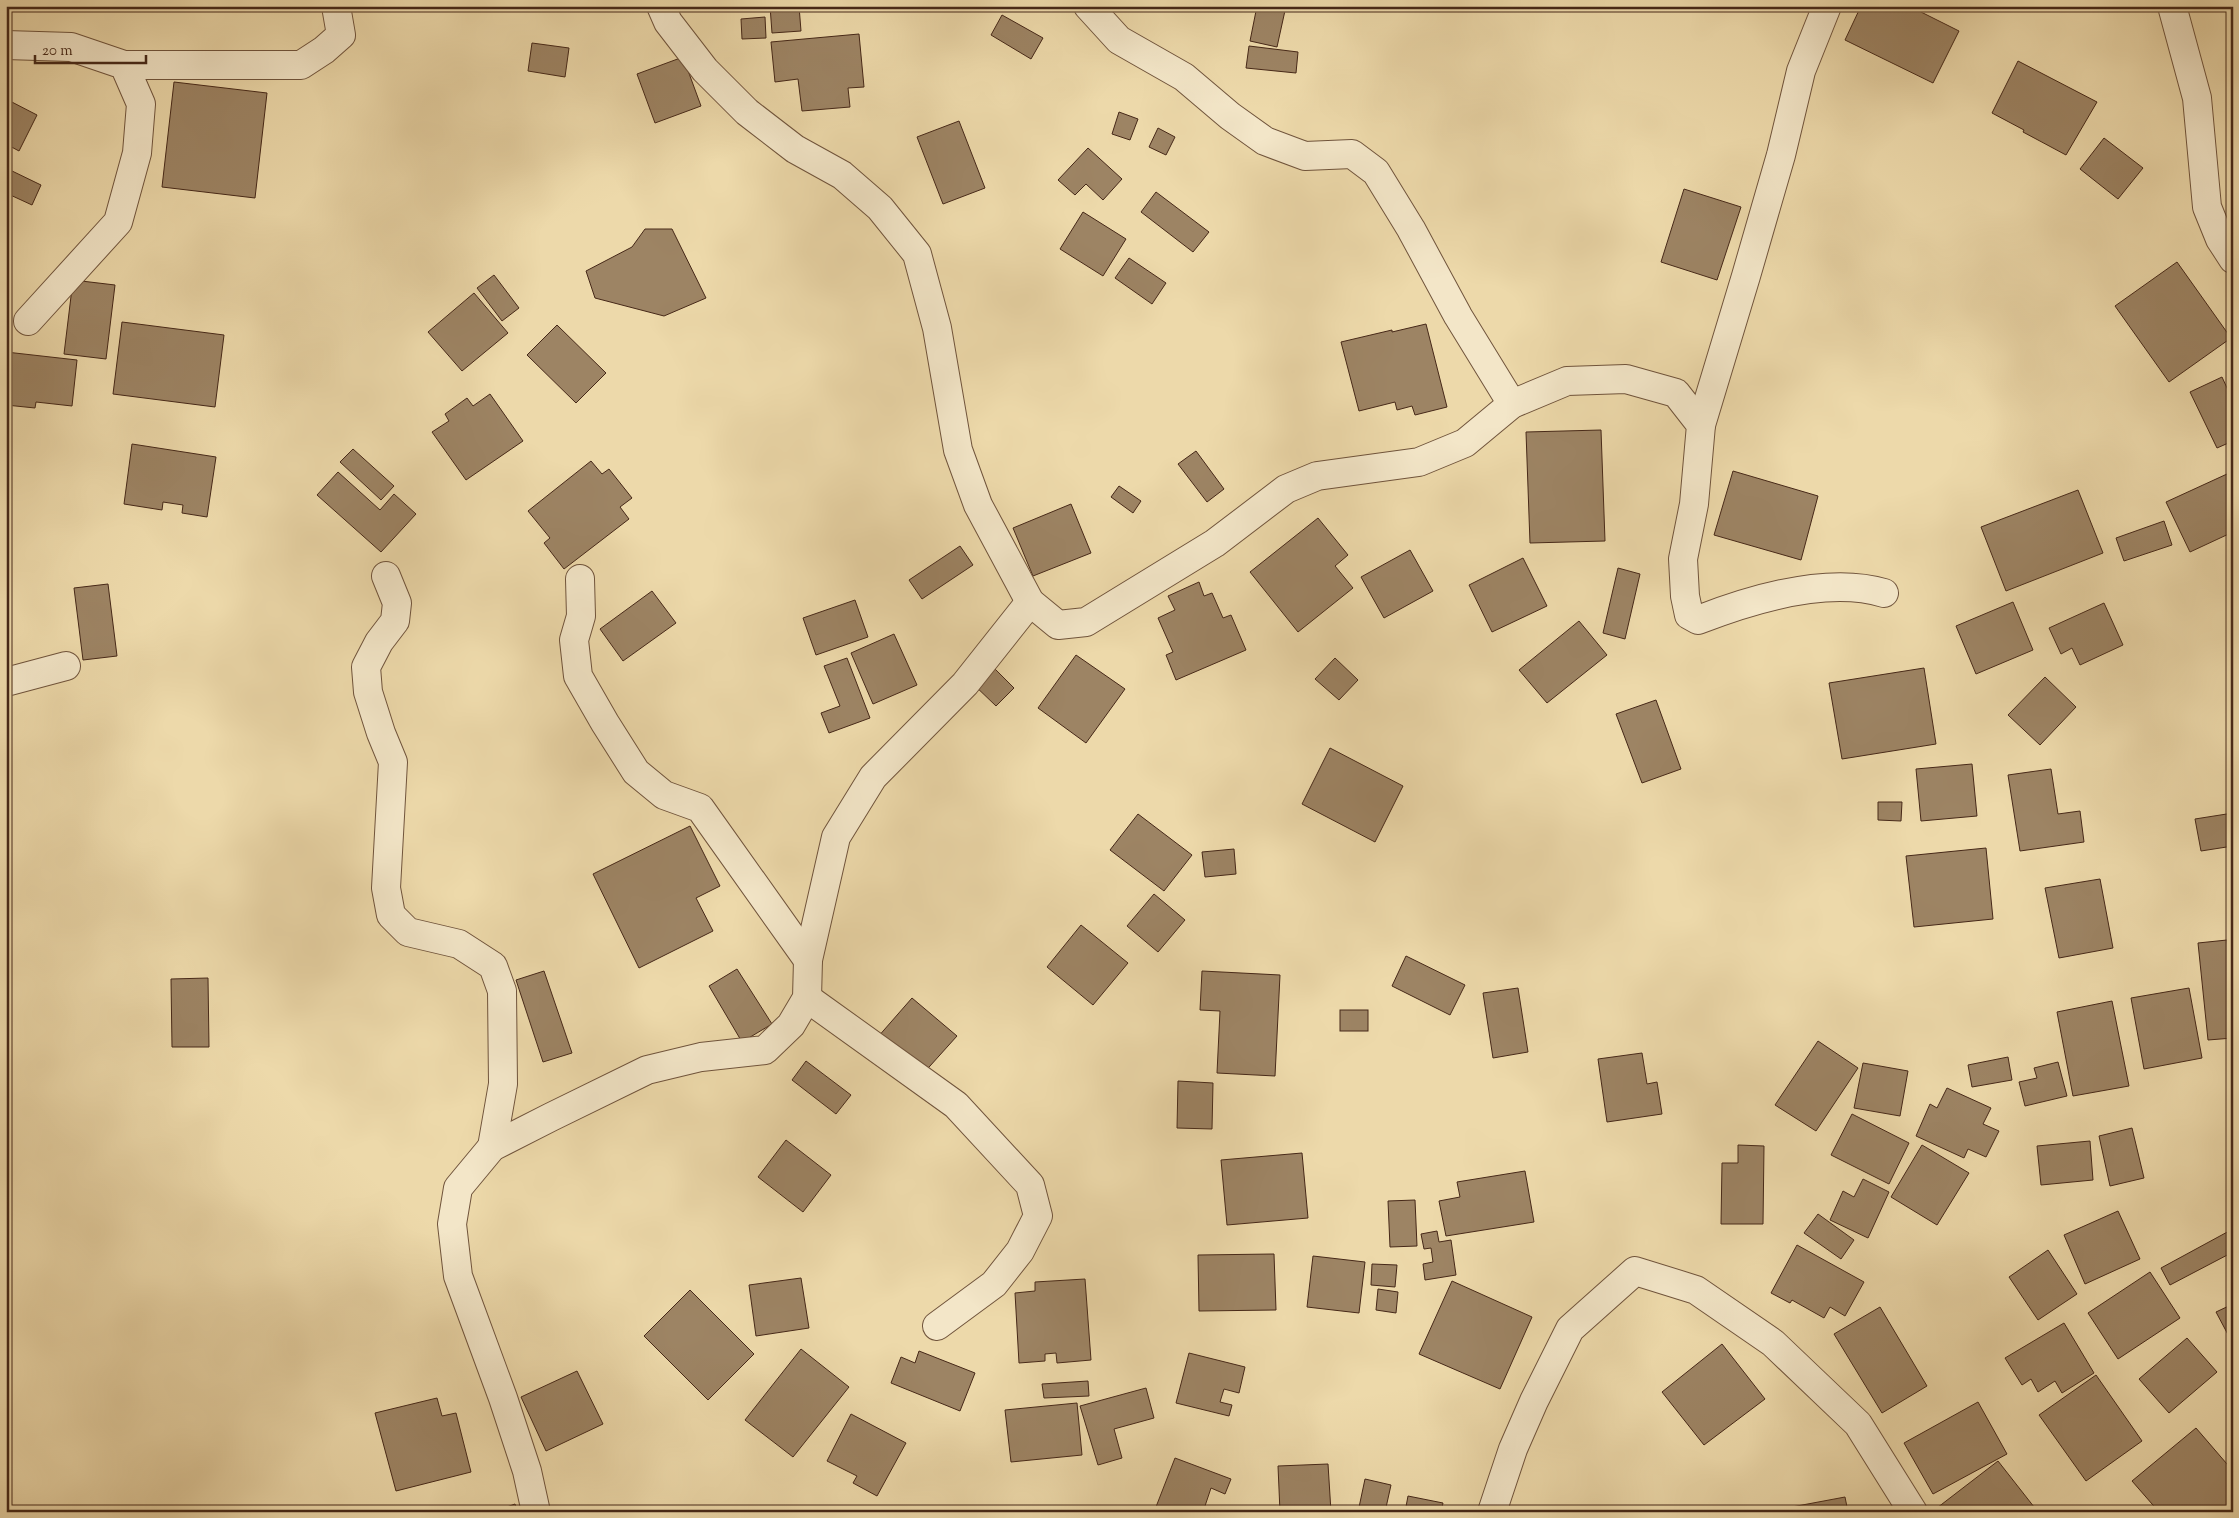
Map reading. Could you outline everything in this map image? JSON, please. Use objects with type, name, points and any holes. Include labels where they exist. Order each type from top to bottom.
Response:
[{"type":"street","points":[[6,45],[71,47],[124,65],[301,65],[324,50],[340,35],[336,6]]},
{"type":"street","points":[[662,6],[668,22],[705,70],[747,112],[796,149],[842,175],[880,208],[916,254],[937,328],[958,450],[978,505],[1030,602],[1058,625],[1086,622],[1215,543],[1286,488],[1317,476],[1419,462],[1466,443],[1512,404],[1567,381],[1626,379],[1676,393],[1701,425]]},
{"type":"street","points":[[1088,6],[1118,40],[1184,77],[1230,116],[1265,141],[1305,156],[1352,154],[1376,172],[1411,229],[1458,316],[1512,404]]},
{"type":"street","points":[[1827,6],[1801,71],[1744,285],[1701,425],[1694,504],[1683,559],[1684,596],[1689,615],[1698,620],[1751,603],[1807,589],[1866,588],[1884,593]]},
{"type":"street","points":[[2172,6],[2197,98],[2207,207],[2220,239],[2233,259]]},
{"type":"street","points":[[28,321],[118,222],[137,153],[141,104],[124,65]]},
{"type":"street","points":[[386,576],[397,603],[395,622],[379,642],[366,667],[368,692],[393,762],[386,888],[391,915],[408,932],[459,944],[493,966],[502,991],[503,1084],[492,1147]]},
{"type":"street","points":[[580,579],[581,616],[574,640],[578,676],[605,723],[636,772],[664,795],[700,808],[808,960]]},
{"type":"street","points":[[536,1512],[504,1398],[458,1276],[452,1224],[458,1188],[492,1147],[647,1070],[701,1058],[765,1050],[791,1025],[807,998],[808,960],[836,837],[874,777],[965,684],[1030,602]]},
{"type":"street","points":[[6,682],[66,666]]},
{"type":"street","points":[[807,998],[956,1105],[1030,1185],[1038,1216],[1020,1251],[994,1284],[937,1326]]},
{"type":"street","points":[[1492,1512],[1514,1449],[1534,1401],[1570,1329],[1634,1271],[1696,1290],[1773,1343],[1858,1424],[1913,1512]]},
{"type":"building","points":[[770,6],[799,6],[801,31],[772,33]]},
{"type":"building","points":[[1257,6],[1286,6],[1277,47],[1250,41]]},
{"type":"building","points":[[1861,6],[1909,6],[1959,31],[1933,83],[1845,40]]},
{"type":"building","points":[[1002,15],[1043,38],[1031,59],[991,35]]},
{"type":"building","points":[[765,17],[766,38],[742,39],[741,19]]},
{"type":"building","points":[[859,34],[864,87],[848,88],[850,107],[802,111],[798,79],[775,82],[771,42]]},
{"type":"building","points":[[532,43],[569,48],[565,77],[528,71]]},
{"type":"building","points":[[1249,46],[1298,52],[1296,73],[1246,68]]},
{"type":"building","points":[[683,57],[701,106],[655,123],[637,74]]},
{"type":"building","points":[[2018,61],[2097,102],[2066,155],[1992,113]]},
{"type":"building","points":[[174,82],[267,93],[255,198],[162,187]]},
{"type":"building","points":[[6,99],[37,115],[19,151],[6,144]]},
{"type":"building","points":[[1119,112],[1138,119],[1130,140],[1112,134]]},
{"type":"building","points":[[959,121],[985,188],[943,204],[917,137]]},
{"type":"building","points":[[1158,128],[1175,137],[1166,155],[1149,147]]},
{"type":"building","points":[[2104,138],[2143,168],[2118,199],[2080,169]]},
{"type":"building","points":[[1088,148],[1122,179],[1103,200],[1086,184],[1075,195],[1058,180]]},
{"type":"building","points":[[10,170],[41,185],[32,205],[6,193],[6,178]]},
{"type":"building","points":[[1684,189],[1741,207],[1717,280],[1661,262]]},
{"type":"building","points":[[1156,192],[1209,232],[1193,252],[1141,212]]},
{"type":"building","points":[[1083,212],[1126,239],[1103,276],[1060,249]]},
{"type":"building","points":[[645,229],[672,229],[706,298],[664,316],[595,298],[586,271],[632,247]]},
{"type":"building","points":[[1129,258],[1166,283],[1152,304],[1115,278]]},
{"type":"building","points":[[2177,262],[2231,338],[2169,382],[2115,306]]},
{"type":"building","points":[[494,275],[519,308],[502,321],[477,288]]},
{"type":"building","points":[[73,280],[115,285],[106,359],[64,354]]},
{"type":"building","points":[[474,293],[508,333],[462,371],[428,332]]},
{"type":"building","points":[[122,322],[224,335],[215,407],[113,394]]},
{"type":"building","points":[[1426,324],[1447,407],[1415,415],[1412,406],[1397,410],[1395,402],[1359,411],[1341,342]]},
{"type":"building","points":[[557,325],[606,373],[576,403],[527,355]]},
{"type":"building","points":[[6,352],[77,360],[72,406],[36,402],[35,408],[6,405]]},
{"type":"building","points":[[2222,377],[2233,401],[2233,441],[2217,448],[2190,392]]},
{"type":"building","points":[[490,394],[523,441],[466,480],[432,432],[449,421],[445,414],[467,398],[473,406]]},
{"type":"building","points":[[1601,430],[1605,541],[1530,543],[1526,432]]},
{"type":"building","points":[[132,444],[216,457],[207,517],[182,513],[183,505],[163,502],[162,510],[124,504]]},
{"type":"building","points":[[353,449],[394,486],[381,500],[340,462]]},
{"type":"building","points":[[1196,451],[1224,489],[1207,502],[1178,464]]},
{"type":"building","points":[[591,461],[602,474],[609,469],[632,498],[620,507],[629,519],[564,569],[544,543],[550,538],[528,511]]},
{"type":"building","points":[[1733,471],[1818,496],[1801,560],[1714,535]]},
{"type":"building","points":[[338,472],[380,510],[394,494],[416,514],[381,552],[317,495]]},
{"type":"building","points":[[2227,474],[2233,486],[2233,532],[2190,552],[2166,502]]},
{"type":"building","points":[[1119,486],[1141,501],[1133,513],[1111,497]]},
{"type":"building","points":[[2078,490],[2103,553],[2006,591],[1981,527]]},
{"type":"building","points":[[1071,504],[1091,553],[1033,576],[1013,528]]},
{"type":"building","points":[[1318,518],[1348,555],[1335,566],[1353,588],[1298,632],[1250,572]]},
{"type":"building","points":[[2164,521],[2172,545],[2124,561],[2116,538]]},
{"type":"building","points":[[960,546],[973,565],[922,599],[909,580]]},
{"type":"building","points":[[1410,550],[1433,591],[1384,618],[1361,577]]},
{"type":"building","points":[[1523,558],[1547,606],[1492,632],[1469,585]]},
{"type":"building","points":[[1618,568],[1640,574],[1625,639],[1603,633]]},
{"type":"building","points":[[1199,582],[1204,596],[1212,593],[1223,618],[1231,615],[1246,650],[1176,680],[1166,655],[1173,652],[1158,618],[1175,610],[1168,596]]},
{"type":"building","points":[[108,584],[117,656],[83,660],[74,588]]},
{"type":"building","points":[[652,591],[676,623],[623,661],[600,629]]},
{"type":"building","points":[[855,600],[868,637],[816,655],[803,618]]},
{"type":"building","points":[[2013,602],[2033,650],[1976,674],[1956,626]]},
{"type":"building","points":[[2104,603],[2123,645],[2080,665],[2072,648],[2061,654],[2049,628]]},
{"type":"building","points":[[1579,621],[1607,655],[1547,703],[1519,670]]},
{"type":"building","points":[[894,634],[917,685],[873,704],[851,653]]},
{"type":"building","points":[[1076,655],[1125,689],[1086,743],[1038,708]]},
{"type":"building","points":[[847,658],[870,718],[829,733],[821,713],[840,706],[824,666]]},
{"type":"building","points":[[1335,658],[1358,680],[1339,700],[1315,679]]},
{"type":"building","points":[[989,663],[1014,688],[996,706],[971,682]]},
{"type":"building","points":[[1924,668],[1936,744],[1842,759],[1829,683]]},
{"type":"building","points":[[2045,677],[2076,707],[2040,745],[2008,715]]},
{"type":"building","points":[[1656,700],[1681,769],[1642,783],[1616,714]]},
{"type":"building","points":[[1330,748],[1403,786],[1375,842],[1302,804]]},
{"type":"building","points":[[1972,764],[1977,816],[1921,821],[1916,769]]},
{"type":"building","points":[[2051,769],[2058,814],[2080,811],[2084,842],[2020,851],[2008,775]]},
{"type":"building","points":[[1878,802],[1902,802],[1901,821],[1878,820]]},
{"type":"building","points":[[2233,813],[2233,846],[2201,851],[2195,819]]},
{"type":"building","points":[[1138,814],[1192,855],[1164,891],[1110,850]]},
{"type":"building","points":[[690,826],[720,886],[696,898],[713,931],[639,968],[593,874]]},
{"type":"building","points":[[1986,848],[1993,919],[1914,927],[1906,856]]},
{"type":"building","points":[[1234,849],[1236,874],[1205,877],[1202,852]]},
{"type":"building","points":[[2100,879],[2113,948],[2059,958],[2045,888]]},
{"type":"building","points":[[2228,887],[2233,887],[2233,937],[2232,937]]},
{"type":"building","points":[[1154,894],[1185,920],[1158,952],[1127,926]]},
{"type":"building","points":[[1081,925],[1128,963],[1093,1005],[1047,967]]},
{"type":"building","points":[[2227,940],[2233,995],[2233,1038],[2208,1040],[2198,943]]},
{"type":"building","points":[[1406,956],[1465,985],[1450,1015],[1392,986]]},
{"type":"building","points":[[737,969],[772,1024],[742,1042],[709,986]]},
{"type":"building","points":[[544,971],[572,1053],[543,1062],[516,980]]},
{"type":"building","points":[[1202,971],[1280,975],[1275,1076],[1217,1073],[1220,1011],[1200,1010]]},
{"type":"building","points":[[208,978],[209,1047],[172,1047],[171,979]]},
{"type":"building","points":[[1518,988],[1528,1052],[1493,1058],[1483,993]]},
{"type":"building","points":[[2189,988],[2202,1058],[2144,1069],[2131,998]]},
{"type":"building","points":[[912,998],[957,1036],[921,1076],[877,1038]]},
{"type":"building","points":[[2112,1001],[2129,1086],[2073,1096],[2057,1012]]},
{"type":"building","points":[[1340,1010],[1368,1010],[1368,1031],[1340,1031]]},
{"type":"building","points":[[1818,1041],[1858,1068],[1816,1131],[1775,1105]]},
{"type":"building","points":[[1642,1053],[1647,1084],[1657,1082],[1662,1114],[1607,1122],[1598,1059]]},
{"type":"building","points":[[2008,1057],[2012,1080],[1972,1087],[1968,1065]]},
{"type":"building","points":[[806,1061],[851,1095],[836,1114],[792,1080]]},
{"type":"building","points":[[2058,1062],[2067,1096],[2025,1106],[2019,1082],[2037,1078],[2034,1068]]},
{"type":"building","points":[[1863,1063],[1908,1071],[1900,1116],[1854,1108]]},
{"type":"building","points":[[1178,1081],[1213,1083],[1212,1129],[1177,1128]]},
{"type":"building","points":[[1947,1088],[1991,1108],[1983,1124],[1999,1131],[1986,1157],[1968,1149],[1964,1158],[1916,1136],[1930,1104],[1937,1108]]},
{"type":"building","points":[[1852,1114],[1909,1143],[1889,1184],[1831,1155]]},
{"type":"building","points":[[2132,1128],[2144,1178],[2110,1186],[2099,1136]]},
{"type":"building","points":[[786,1140],[831,1175],[803,1212],[758,1177]]},
{"type":"building","points":[[2090,1141],[2093,1180],[2041,1185],[2037,1146]]},
{"type":"building","points":[[1738,1145],[1764,1146],[1763,1224],[1721,1224],[1722,1163],[1738,1163]]},
{"type":"building","points":[[1922,1145],[1969,1173],[1937,1225],[1891,1197]]},
{"type":"building","points":[[1302,1153],[1308,1218],[1227,1225],[1221,1160]]},
{"type":"building","points":[[1525,1171],[1534,1222],[1446,1236],[1439,1201],[1460,1197],[1457,1182]]},
{"type":"building","points":[[1863,1179],[1889,1192],[1868,1238],[1830,1220],[1843,1191],[1854,1197]]},
{"type":"building","points":[[1415,1200],[1417,1246],[1390,1247],[1388,1201]]},
{"type":"building","points":[[2118,1211],[2140,1259],[2085,1284],[2064,1235]]},
{"type":"building","points":[[1818,1214],[1854,1240],[1841,1259],[1804,1233]]},
{"type":"building","points":[[2231,1230],[2233,1252],[2170,1285],[2161,1268]]},
{"type":"building","points":[[1437,1231],[1439,1242],[1451,1240],[1456,1275],[1425,1280],[1423,1264],[1433,1262],[1431,1248],[1424,1249],[1421,1234]]},
{"type":"building","points":[[1797,1245],[1864,1282],[1845,1316],[1830,1307],[1824,1318],[1792,1300],[1790,1303],[1771,1293]]},
{"type":"building","points":[[2048,1250],[2077,1294],[2038,1320],[2009,1277]]},
{"type":"building","points":[[1274,1254],[1276,1310],[1199,1311],[1198,1255]]},
{"type":"building","points":[[1313,1256],[1365,1262],[1359,1313],[1307,1307]]},
{"type":"building","points":[[1372,1264],[1397,1265],[1395,1287],[1371,1285]]},
{"type":"building","points":[[2150,1272],[2180,1318],[2118,1359],[2088,1313]]},
{"type":"building","points":[[801,1278],[809,1328],[756,1336],[749,1285]]},
{"type":"building","points":[[1085,1279],[1091,1360],[1057,1363],[1056,1353],[1045,1354],[1045,1361],[1019,1363],[1015,1293],[1035,1291],[1035,1282]]},
{"type":"building","points":[[1452,1281],[1532,1317],[1500,1389],[1419,1354]]},
{"type":"building","points":[[1378,1289],[1398,1292],[1396,1313],[1376,1310]]},
{"type":"building","points":[[690,1290],[754,1354],[708,1400],[644,1336]]},
{"type":"building","points":[[2233,1304],[2233,1344],[2216,1312]]},
{"type":"building","points":[[1880,1307],[1927,1386],[1882,1413],[1834,1334]]},
{"type":"building","points":[[2064,1323],[2094,1373],[2062,1393],[2055,1381],[2038,1392],[2031,1379],[2022,1385],[2005,1358]]},
{"type":"building","points":[[2187,1338],[2217,1372],[2169,1413],[2139,1379]]},
{"type":"building","points":[[1722,1344],[1765,1399],[1704,1445],[1662,1392]]},
{"type":"building","points":[[801,1349],[849,1387],[793,1457],[745,1420]]},
{"type":"building","points":[[919,1351],[975,1373],[960,1411],[891,1383],[901,1357],[915,1363]]},
{"type":"building","points":[[1189,1353],[1245,1367],[1239,1393],[1224,1389],[1220,1402],[1232,1405],[1229,1416],[1176,1403]]},
{"type":"building","points":[[577,1371],[603,1424],[546,1451],[521,1397]]},
{"type":"building","points":[[2096,1375],[2142,1441],[2086,1481],[2039,1415]]},
{"type":"building","points":[[1088,1381],[1089,1396],[1044,1398],[1042,1384]]},
{"type":"building","points":[[1146,1388],[1154,1418],[1114,1429],[1122,1458],[1098,1465],[1080,1406]]},
{"type":"building","points":[[437,1398],[442,1416],[456,1413],[471,1472],[396,1491],[375,1413]]},
{"type":"building","points":[[1978,1402],[2007,1454],[1933,1494],[1904,1443]]},
{"type":"building","points":[[1077,1403],[1082,1455],[1011,1462],[1005,1410]]},
{"type":"building","points":[[851,1414],[906,1443],[877,1496],[853,1483],[857,1476],[827,1461]]},
{"type":"building","points":[[2196,1428],[2233,1471],[2233,1504],[2224,1512],[2159,1512],[2132,1481]]},
{"type":"building","points":[[1175,1458],[1231,1479],[1225,1494],[1211,1488],[1203,1512],[1154,1512]]},
{"type":"building","points":[[1998,1461],[2038,1512],[1933,1512],[1933,1511]]},
{"type":"building","points":[[1328,1464],[1331,1512],[1280,1512],[1278,1466]]},
{"type":"building","points":[[1365,1479],[1391,1485],[1385,1512],[1358,1512]]},
{"type":"building","points":[[1408,1496],[1443,1503],[1441,1512],[1405,1512]]},
{"type":"building","points":[[1845,1497],[1848,1512],[1765,1512]]},
{"type":"building","points":[[515,1504],[518,1512],[493,1512]]}]
